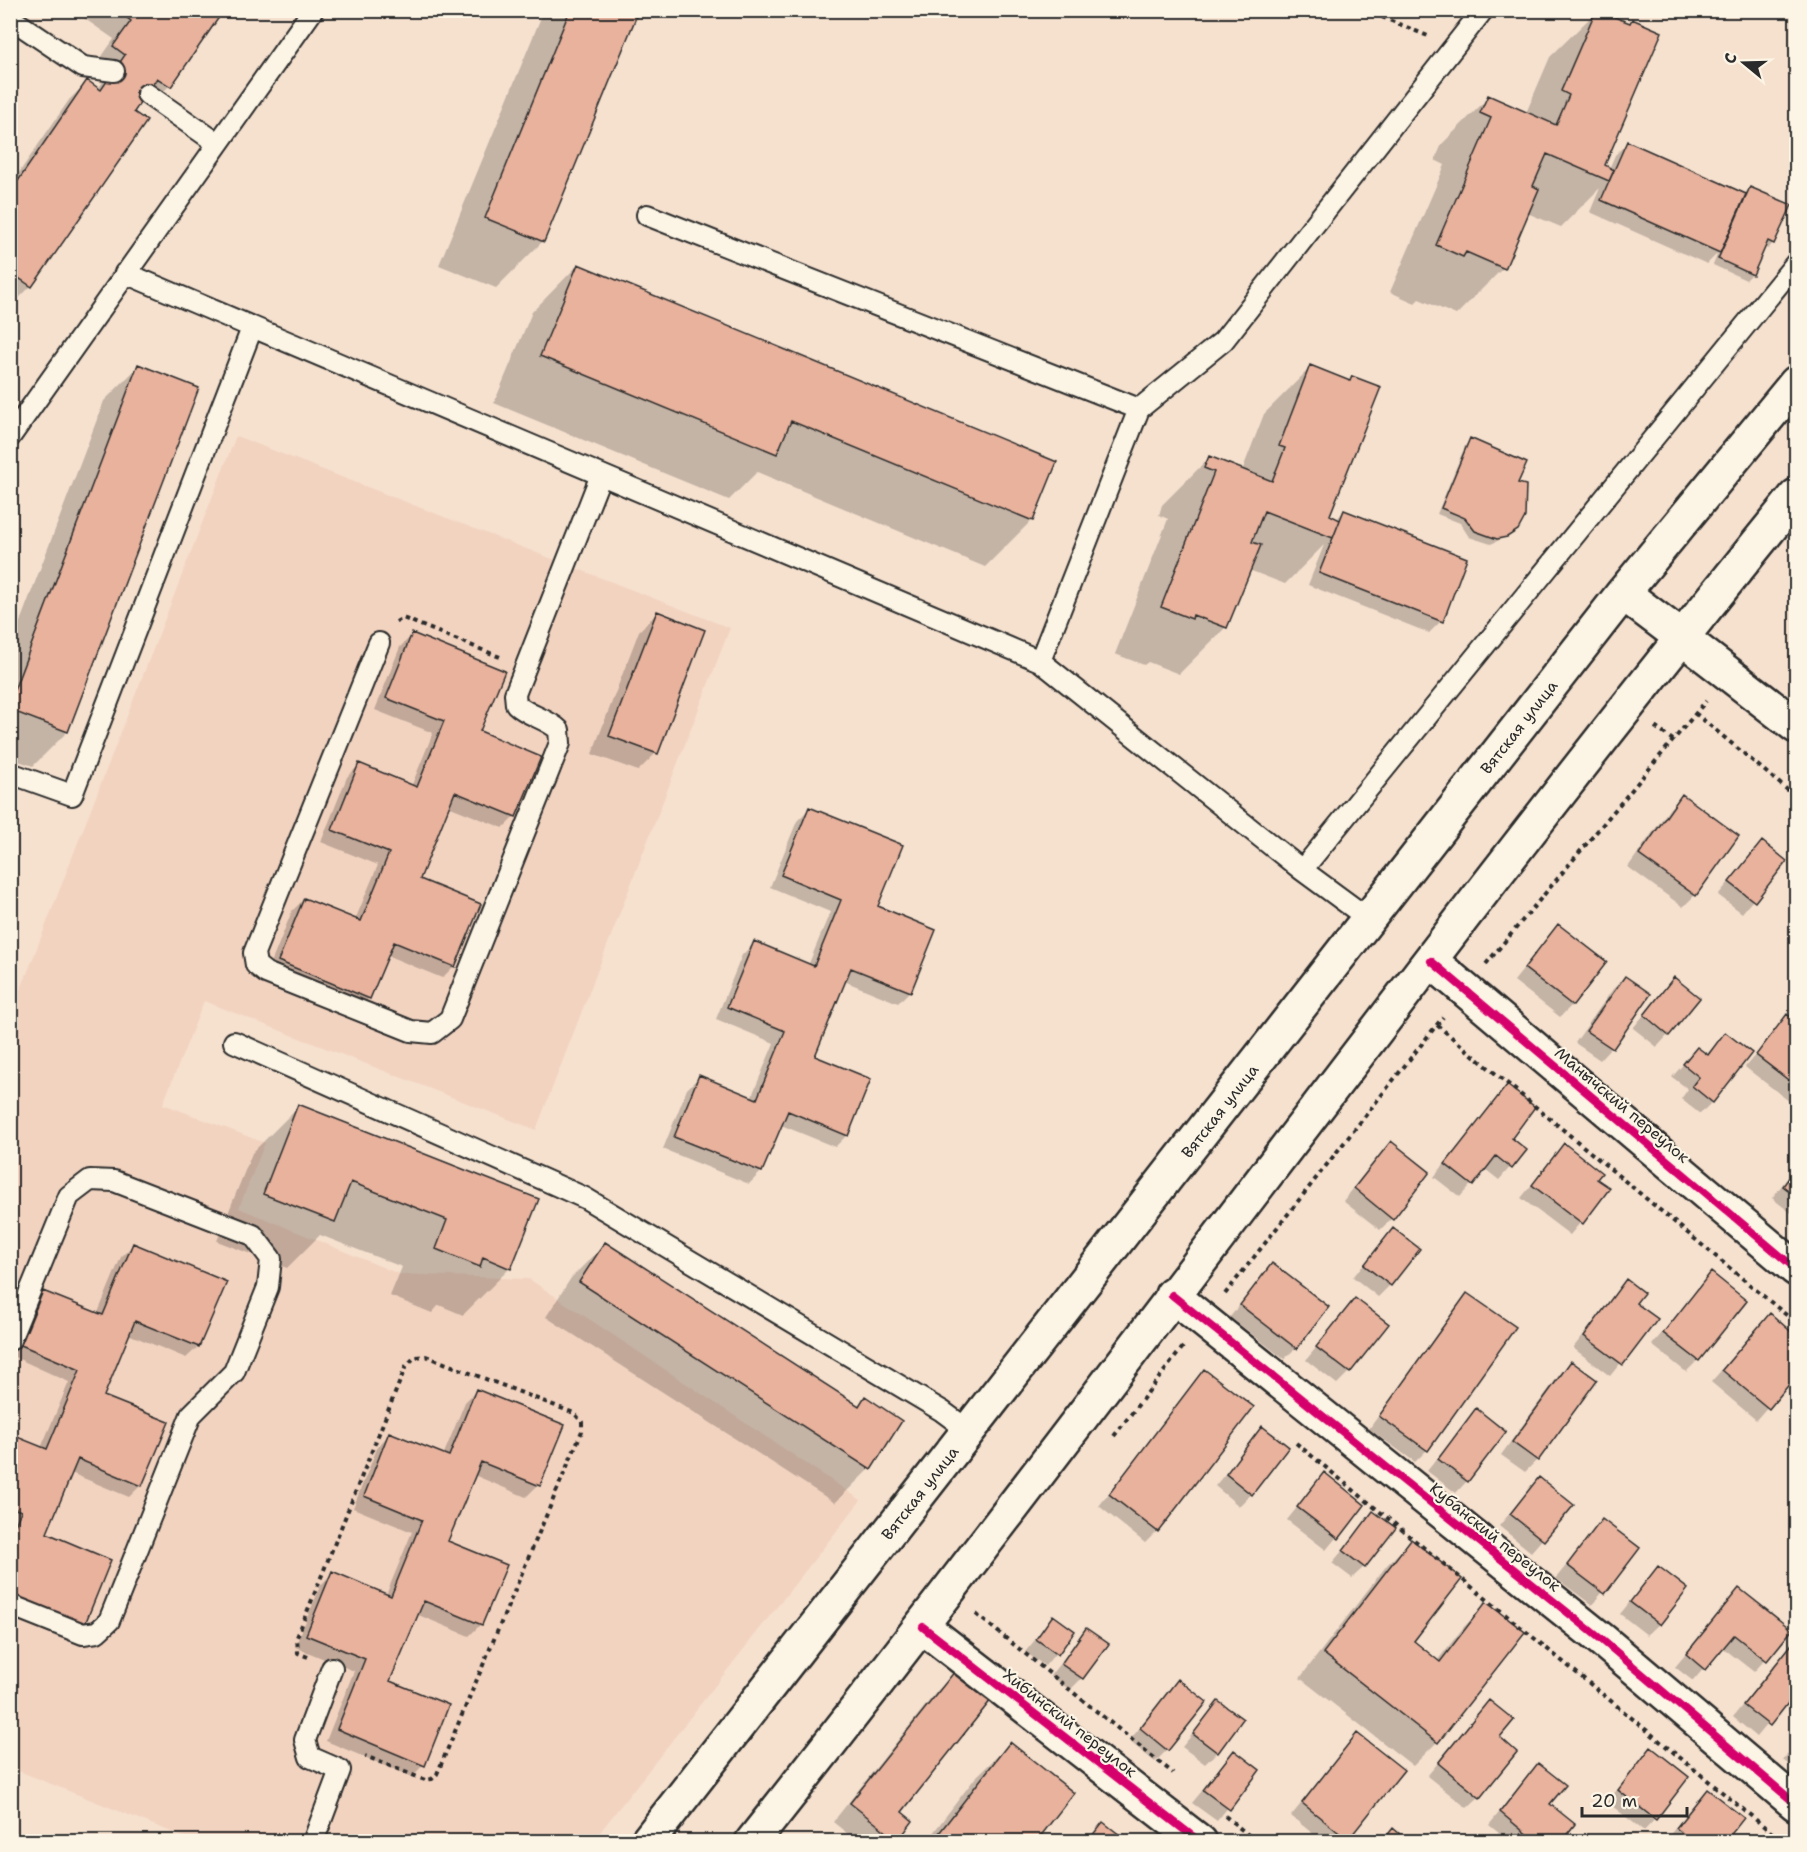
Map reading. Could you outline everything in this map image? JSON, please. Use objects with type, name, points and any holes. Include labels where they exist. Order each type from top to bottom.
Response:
[{"type":"main road","name":"Вятская улица","points":[[647,1842],[1370,920],[1623,593],[1797,383]]},
{"type":"main road","points":[[752,1842],[923,1627],[1172,1295],[1681,637],[1797,496]]},
{"type":"main road","points":[[1623,593],[1797,726]]},
{"type":"main road","name":"Манычский переулок","points":[[1431,962],[1797,1269]]},
{"type":"main road","name":"Кубанский переулок","points":[[1172,1295],[1602,1640],[1797,1804]]},
{"type":"main road","name":"Хибинский переулок","points":[[923,1627],[1200,1842]]},
{"type":"lane","points":[[10,437],[217,142],[313,10]]},
{"type":"lane","points":[[1040,661],[1139,409],[1223,341],[1483,10]]},
{"type":"lane","points":[[10,18],[83,67],[114,71]]},
{"type":"lane","points":[[147,93],[217,142]]},
{"type":"lane","points":[[647,215],[1139,409]]},
{"type":"lane","points":[[1302,870],[1797,263]]},
{"type":"lane","points":[[125,273],[1040,661],[1302,870],[1370,920]]},
{"type":"lane","points":[[10,773],[72,795],[252,328]]},
{"type":"lane","points":[[379,643],[254,953],[256,965],[266,973],[411,1031],[432,1033],[450,1019],[560,743],[559,730],[549,722],[522,710],[516,704],[516,694],[601,475]]},
{"type":"lane","points":[[234,1042],[585,1198],[942,1411],[969,1431]]},
{"type":"lane","points":[[10,1340],[69,1196],[90,1180],[114,1181],[253,1235],[271,1259],[268,1287],[234,1372],[191,1415],[109,1621],[98,1632],[83,1634],[10,1605]]},
{"type":"lane","points":[[313,1842],[340,1770],[310,1757],[305,1740],[332,1668]]},
{"type":"path","points":[[1365,10],[1454,47]]},
{"type":"path","points":[[379,643],[388,626],[403,618],[526,667]]},
{"type":"path","points":[[1108,1444],[1464,990],[1695,713],[1797,797]]},
{"type":"path","points":[[1437,1025],[1797,1323]]},
{"type":"path","points":[[1182,1349],[1191,1356]]},
{"type":"path","points":[[332,1668],[298,1653],[297,1637],[406,1366],[415,1357],[426,1356],[574,1413],[582,1422],[582,1431],[437,1774],[432,1779],[425,1780],[354,1752],[348,1753],[340,1770]]},
{"type":"path","points":[[1293,1440],[1783,1842]]},
{"type":"path","points":[[950,1648],[983,1605]]},
{"type":"path","points":[[976,1614],[1176,1776]]},
{"type":"path","points":[[1221,1812],[1257,1842]]},
{"type":"shaded area","points":[[236,436],[730,628],[536,1130],[204,1001],[163,1104],[265,1143],[239,1208],[399,1274],[529,1279],[861,1500],[593,1841],[194,1841],[11,1768],[10,986],[21,989]]},
{"type":"building","points":[[116,10],[224,10],[171,87],[157,78],[134,112],[147,121],[32,287],[10,272],[10,176],[18,181],[87,80],[101,90],[125,55],[113,46],[131,21]]},
{"type":"building","points":[[570,10],[639,10],[544,242],[485,218]]},
{"type":"building","points":[[1596,10],[1630,23],[1632,19],[1662,32],[1605,165],[1614,170],[1609,181],[1547,154],[1533,186],[1539,189],[1505,269],[1466,252],[1463,257],[1436,245],[1491,118],[1480,113],[1488,95],[1556,125],[1569,95],[1561,91]]},
{"type":"building","points":[[1627,141],[1746,194],[1720,253],[1601,200]]},
{"type":"building","points":[[1750,187],[1792,205],[1774,244],[1768,241],[1753,275],[1718,259]]},
{"type":"building","points":[[578,264],[1057,462],[1033,521],[791,421],[777,454],[540,356]]},
{"type":"building","points":[[138,364],[199,388],[68,732],[10,710],[10,701]]},
{"type":"building","points":[[1310,365],[1350,381],[1352,376],[1381,387],[1330,515],[1340,520],[1333,538],[1264,511],[1252,542],[1261,545],[1227,628],[1193,615],[1192,619],[1161,607],[1214,472],[1204,468],[1209,456],[1272,481],[1285,448],[1279,446]]},
{"type":"building","points":[[1470,438],[1527,463],[1518,483],[1526,485],[1525,517],[1518,530],[1507,537],[1497,539],[1475,531],[1465,518],[1441,508]]},
{"type":"building","points":[[1344,510],[1467,558],[1443,622],[1319,573]]},
{"type":"building","points":[[657,611],[705,630],[658,754],[609,736]]},
{"type":"building","points":[[412,633],[505,671],[480,731],[541,757],[516,817],[455,792],[420,879],[481,904],[455,967],[394,942],[370,999],[278,961],[304,898],[361,921],[389,853],[332,830],[359,763],[417,787],[444,721],[386,698]]},
{"type":"building","points":[[1682,794],[1739,836],[1696,896],[1639,855]]},
{"type":"building","points":[[809,807],[903,845],[878,906],[936,930],[911,992],[851,968],[815,1056],[871,1079],[848,1136],[788,1111],[762,1172],[674,1137],[699,1075],[757,1099],[785,1031],[727,1007],[754,941],[814,966],[841,900],[781,875]]},
{"type":"building","points":[[1762,841],[1787,861],[1755,902],[1729,882]]},
{"type":"building","points":[[1558,924],[1607,962],[1573,1006],[1524,968]]},
{"type":"building","points":[[1625,976],[1651,994],[1613,1049],[1586,1031]]},
{"type":"building","points":[[1674,977],[1700,998],[1669,1036],[1644,1015]]},
{"type":"building","points":[[1787,1014],[1796,1021],[1796,1086],[1756,1055]]},
{"type":"building","points":[[1725,1032],[1752,1053],[1713,1103],[1692,1086],[1699,1077],[1683,1064],[1697,1047],[1708,1055]]},
{"type":"building","points":[[1507,1085],[1535,1107],[1512,1138],[1527,1150],[1512,1169],[1496,1156],[1473,1186],[1445,1164]]},
{"type":"building","points":[[298,1104],[539,1199],[511,1269],[483,1257],[480,1267],[436,1249],[447,1220],[351,1182],[335,1222],[263,1194]]},
{"type":"building","points":[[1391,1141],[1430,1172],[1393,1220],[1354,1188]]},
{"type":"building","points":[[1564,1143],[1602,1173],[1597,1179],[1610,1188],[1583,1224],[1532,1185]]},
{"type":"building","points":[[1796,1168],[1796,1196],[1783,1186]]},
{"type":"building","points":[[1393,1228],[1420,1249],[1391,1286],[1364,1265]]},
{"type":"building","points":[[605,1242],[859,1406],[865,1396],[902,1421],[871,1470],[579,1282]]},
{"type":"building","points":[[133,1243],[227,1282],[199,1347],[135,1321],[104,1396],[169,1422],[142,1486],[78,1459],[47,1533],[111,1560],[85,1624],[10,1594],[10,1537],[21,1511],[10,1507],[10,1434],[47,1449],[80,1370],[21,1345],[43,1291],[103,1315]]},
{"type":"building","points":[[1272,1263],[1329,1307],[1297,1349],[1240,1305]]},
{"type":"building","points":[[1711,1272],[1747,1301],[1699,1361],[1663,1333]]},
{"type":"building","points":[[1626,1279],[1644,1293],[1636,1303],[1658,1319],[1623,1365],[1584,1336]]},
{"type":"building","points":[[1467,1293],[1516,1327],[1428,1451],[1379,1416]]},
{"type":"building","points":[[1355,1298],[1389,1324],[1350,1373],[1316,1347]]},
{"type":"building","points":[[1770,1313],[1796,1336],[1796,1376],[1769,1409],[1722,1370]]},
{"type":"building","points":[[1571,1361],[1597,1380],[1538,1461],[1512,1442]]},
{"type":"building","points":[[1204,1369],[1254,1407],[1158,1532],[1109,1494]]},
{"type":"building","points":[[476,1389],[565,1425],[540,1486],[481,1462],[448,1541],[507,1565],[482,1625],[424,1601],[390,1681],[449,1705],[425,1766],[337,1729],[365,1659],[306,1635],[332,1571],[391,1596],[422,1520],[364,1496],[389,1432],[449,1456]]},
{"type":"building","points":[[1476,1408],[1506,1432],[1468,1482],[1438,1459]]},
{"type":"building","points":[[1262,1426],[1289,1447],[1252,1495],[1226,1474]]},
{"type":"building","points":[[1324,1472],[1365,1505],[1339,1539],[1297,1507]]},
{"type":"building","points":[[1539,1477],[1574,1505],[1544,1541],[1510,1514]]},
{"type":"building","points":[[1373,1511],[1396,1528],[1365,1568],[1343,1551]]},
{"type":"building","points":[[1602,1519],[1640,1548],[1605,1594],[1567,1565]]},
{"type":"building","points":[[1411,1539],[1462,1579],[1414,1641],[1440,1662],[1486,1602],[1525,1632],[1438,1743],[1323,1653]]},
{"type":"building","points":[[1658,1566],[1688,1589],[1660,1625],[1630,1602]]},
{"type":"building","points":[[1739,1588],[1792,1630],[1767,1661],[1734,1635],[1705,1670],[1686,1654]]},
{"type":"building","points":[[1053,1615],[1075,1631],[1058,1655],[1036,1639]]},
{"type":"building","points":[[1086,1628],[1109,1644],[1083,1679],[1061,1664]]},
{"type":"building","points":[[1796,1639],[1796,1693],[1770,1726],[1743,1705]]},
{"type":"building","points":[[955,1671],[991,1700],[902,1812],[913,1821],[898,1841],[850,1803]]},
{"type":"building","points":[[1178,1679],[1207,1702],[1168,1751],[1140,1728]]},
{"type":"building","points":[[1489,1700],[1514,1720],[1500,1737],[1517,1752],[1480,1798],[1438,1763]]},
{"type":"building","points":[[1218,1701],[1243,1719],[1218,1753],[1193,1734]]},
{"type":"building","points":[[1357,1733],[1404,1770],[1348,1840],[1302,1803]]},
{"type":"building","points":[[1010,1742],[1074,1793],[1036,1842],[932,1842]]},
{"type":"building","points":[[1651,1747],[1689,1777],[1656,1820],[1618,1790]]},
{"type":"building","points":[[1234,1750],[1260,1770],[1230,1810],[1203,1790]]},
{"type":"building","points":[[1538,1763],[1566,1785],[1550,1804],[1575,1824],[1561,1842],[1536,1842],[1500,1812]]},
{"type":"building","points":[[1707,1789],[1744,1818],[1725,1842],[1693,1842],[1676,1828]]},
{"type":"building","points":[[1103,1822],[1129,1842],[1087,1842]]},
{"type":"building","points":[[1393,1828],[1409,1842],[1382,1842]]},
{"type":"cycle path","points":[[1431,961],[1796,1269]]},
{"type":"cycle path","points":[[1172,1295],[1602,1640],[1796,1804]]},
{"type":"cycle path","points":[[923,1627],[1200,1842]]}]
